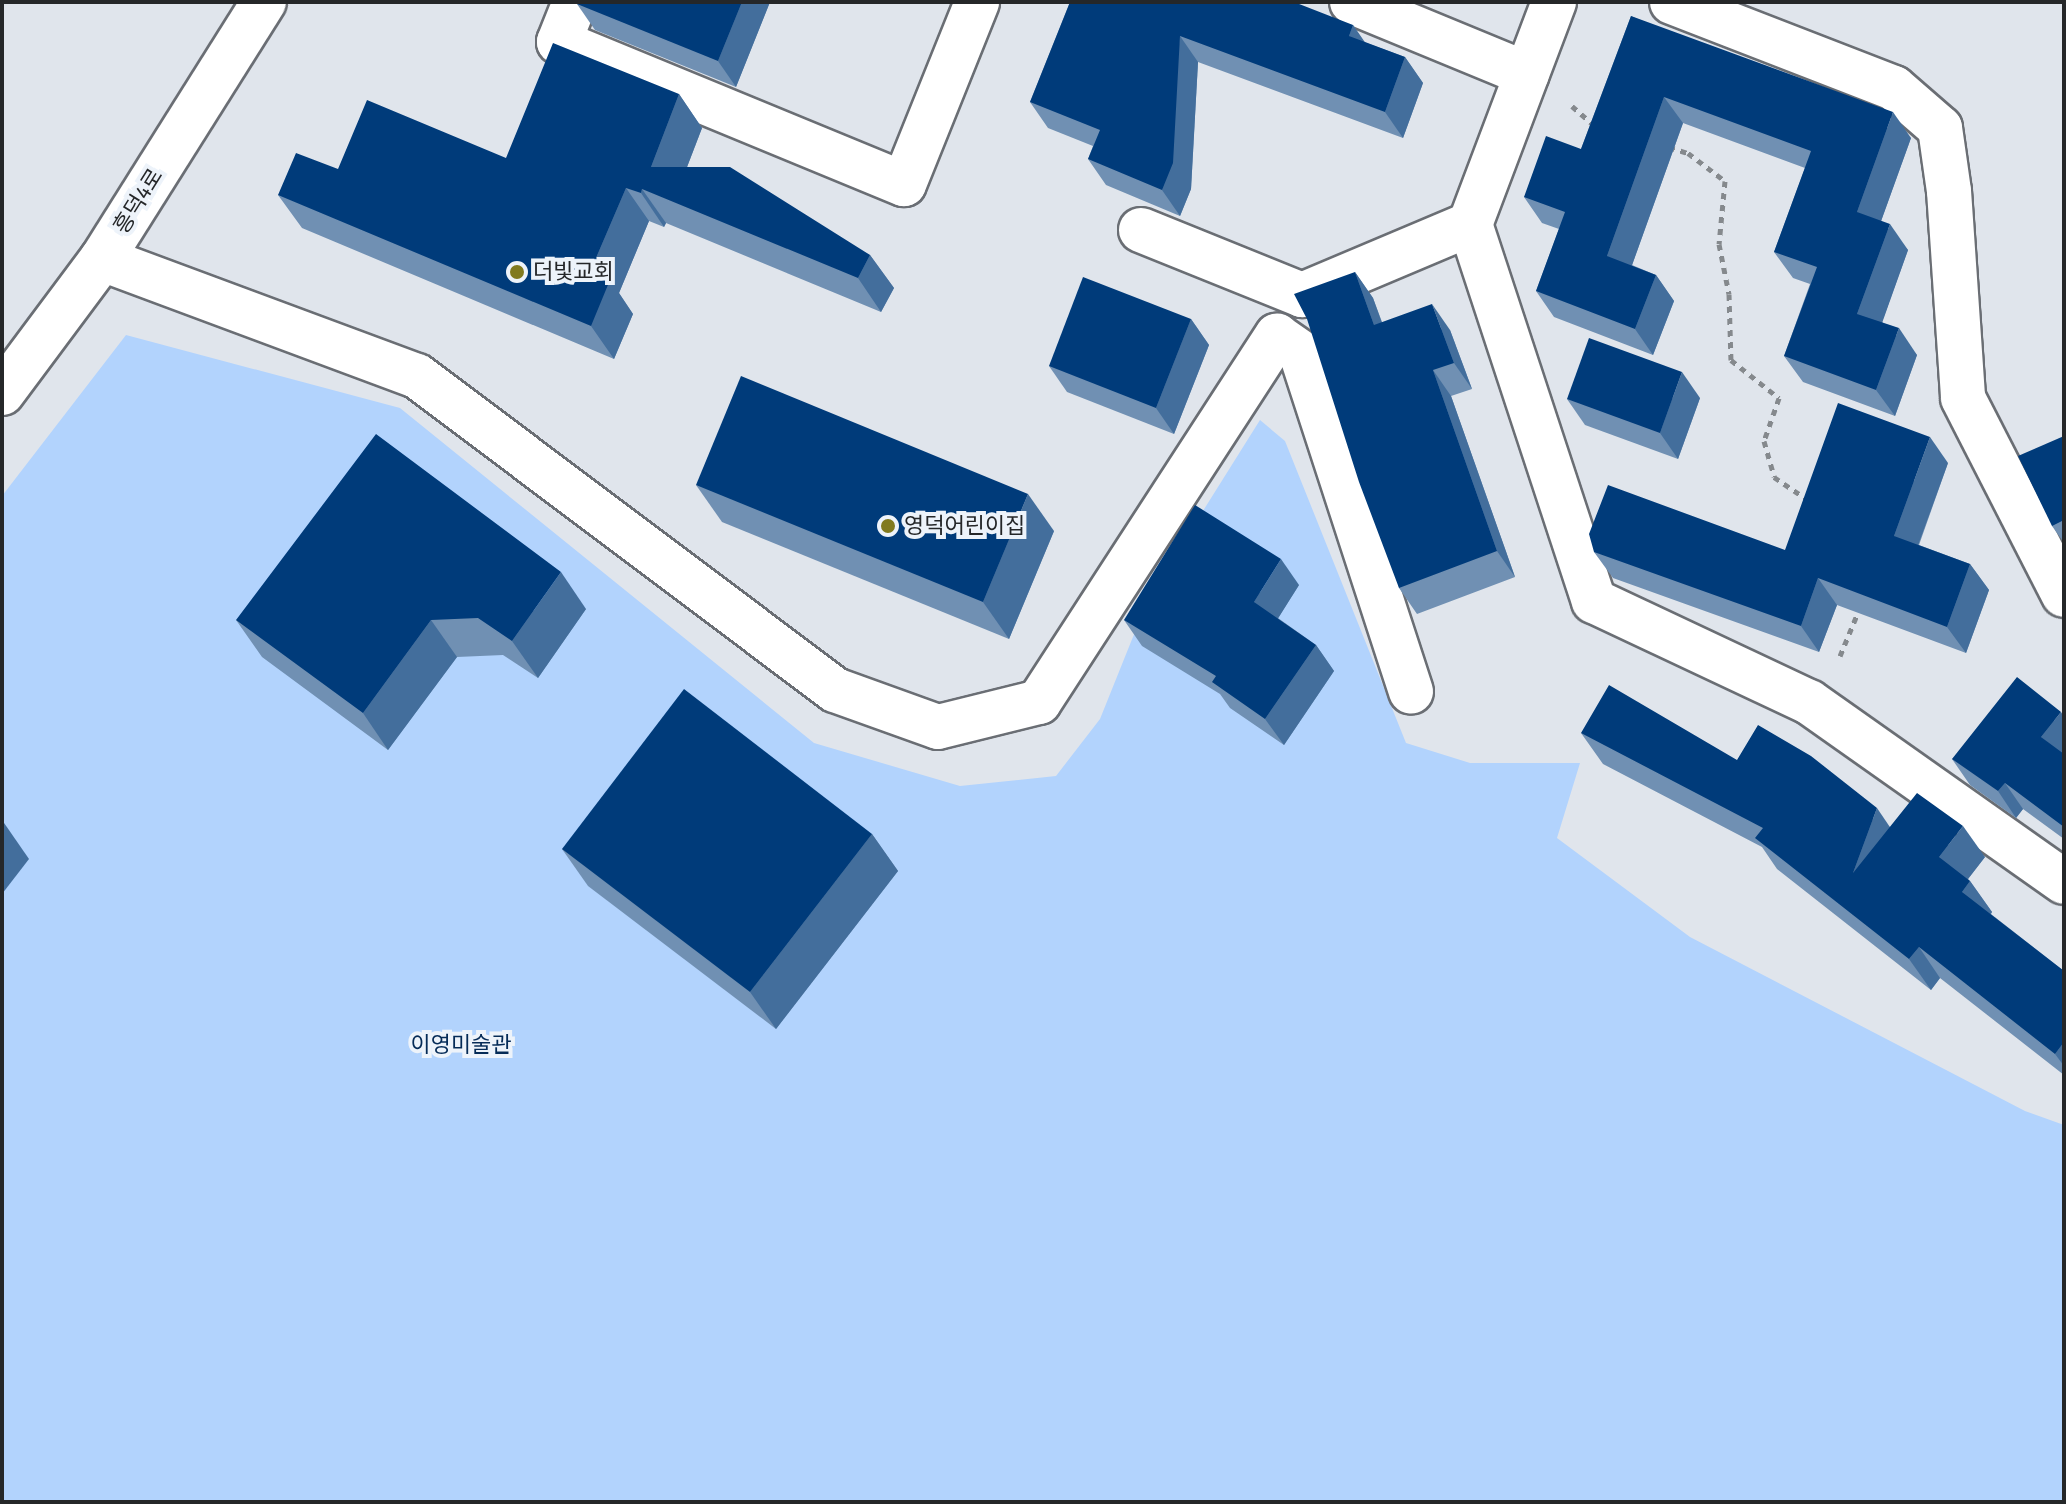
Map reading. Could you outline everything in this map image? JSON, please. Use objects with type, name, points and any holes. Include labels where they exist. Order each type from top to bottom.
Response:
[{"type":"street","name":"흥덕4로","points":[[2,393],[102,259],[264,2]]},
{"type":"street","points":[[575,2],[559,42],[904,184],[977,2]]},
{"type":"street","points":[[1352,2],[1527,74]]},
{"type":"street","points":[[1554,2],[1470,224],[1594,601],[1819,709],[2064,882]]},
{"type":"street","points":[[1672,2],[1894,88],[1940,128],[1949,191],[1963,398],[2064,595]]},
{"type":"street","points":[[1141,230],[1302,295],[1470,224]]},
{"type":"street","points":[[102,259],[417,376],[835,690],[938,727],[1039,702],[1277,336],[1301,353],[1411,692]]},
{"type":"path","points":[[1569,97],[1573,108],[1598,127]]},
{"type":"path","points":[[1658,144],[1688,153],[1725,181],[1719,244],[1729,294],[1731,360],[1779,398],[1764,441],[1774,477],[1818,504]]},
{"type":"path","points":[[1819,709],[1864,597]]},
{"type":"green space","name":"이영미술관","points":[[126,335],[400,408],[814,743],[960,786],[1056,776],[1100,719],[1149,597],[1260,420],[1285,441],[1406,743],[1470,763],[1580,763],[1557,838],[1690,937],[2025,1111],[2064,1125],[2064,1502],[2,1502],[2,496]]},
{"type":"building","points":[[577,2],[742,2],[718,61]]},
{"type":"building","points":[[1070,2],[1294,2],[1353,25],[1349,36],[1405,57],[1385,112],[1180,36],[1173,163],[1162,190],[1088,159],[1100,130],[1030,102]]},
{"type":"building","points":[[1631,16],[1893,112],[1857,212],[1890,224],[1857,314],[1899,328],[1876,390],[1784,356],[1817,267],[1774,252],[1811,151],[1664,97],[1607,256],[1656,275],[1635,329],[1536,291],[1565,212],[1524,197],[1546,136],[1581,149]]},
{"type":"building","points":[[553,43],[679,94],[651,167],[730,167],[870,255],[858,278],[642,189],[641,193],[626,188],[590,272],[610,280],[591,326],[278,195],[296,153],[338,169],[367,100],[506,158]]},
{"type":"building","points":[[1355,272],[1374,325],[1432,304],[1454,363],[1433,370],[1497,551],[1399,588],[1359,482],[1307,319],[1294,294]]},
{"type":"building","points":[[1083,277],[1191,319],[1156,408],[1049,366]]},
{"type":"building","points":[[1589,338],[1682,372],[1660,433],[1567,399]]},
{"type":"building","name":"영덕어린이집","points":[[741,376],[1028,494],[983,602],[696,485]]},
{"type":"building","points":[[1838,403],[1930,437],[1894,536],[1970,564],[1947,627],[1818,578],[1801,626],[1594,552],[1589,534],[1608,485],[1785,550]]},
{"type":"building","points":[[376,434],[561,572],[512,641],[478,618],[431,620],[363,713],[236,620]]},
{"type":"building","points":[[2064,436],[2064,520],[2052,526],[2018,456]]},
{"type":"building","points":[[1195,505],[1281,559],[1254,602],[1316,645],[1265,719],[1212,682],[1216,676],[1124,620]]},
{"type":"building","points":[[2017,677],[2061,712],[2041,737],[2064,754],[2064,827],[2005,783],[1998,791],[1952,759]]},
{"type":"building","points":[[1609,685],[1737,760],[1758,725],[1811,756],[1877,808],[1853,873],[1917,793],[1963,826],[1939,857],[1970,881],[1962,892],[2064,971],[2064,1042],[2055,1054],[1919,947],[1909,959],[1755,838],[1763,828],[1581,733]]},
{"type":"building","points":[[684,689],[872,834],[750,992],[562,849]]},
{"type":"place","name":"더빛교회","points":[[517,272]]},
{"type":"place","name":"영덕어린이집","points":[[888,526]]}]
